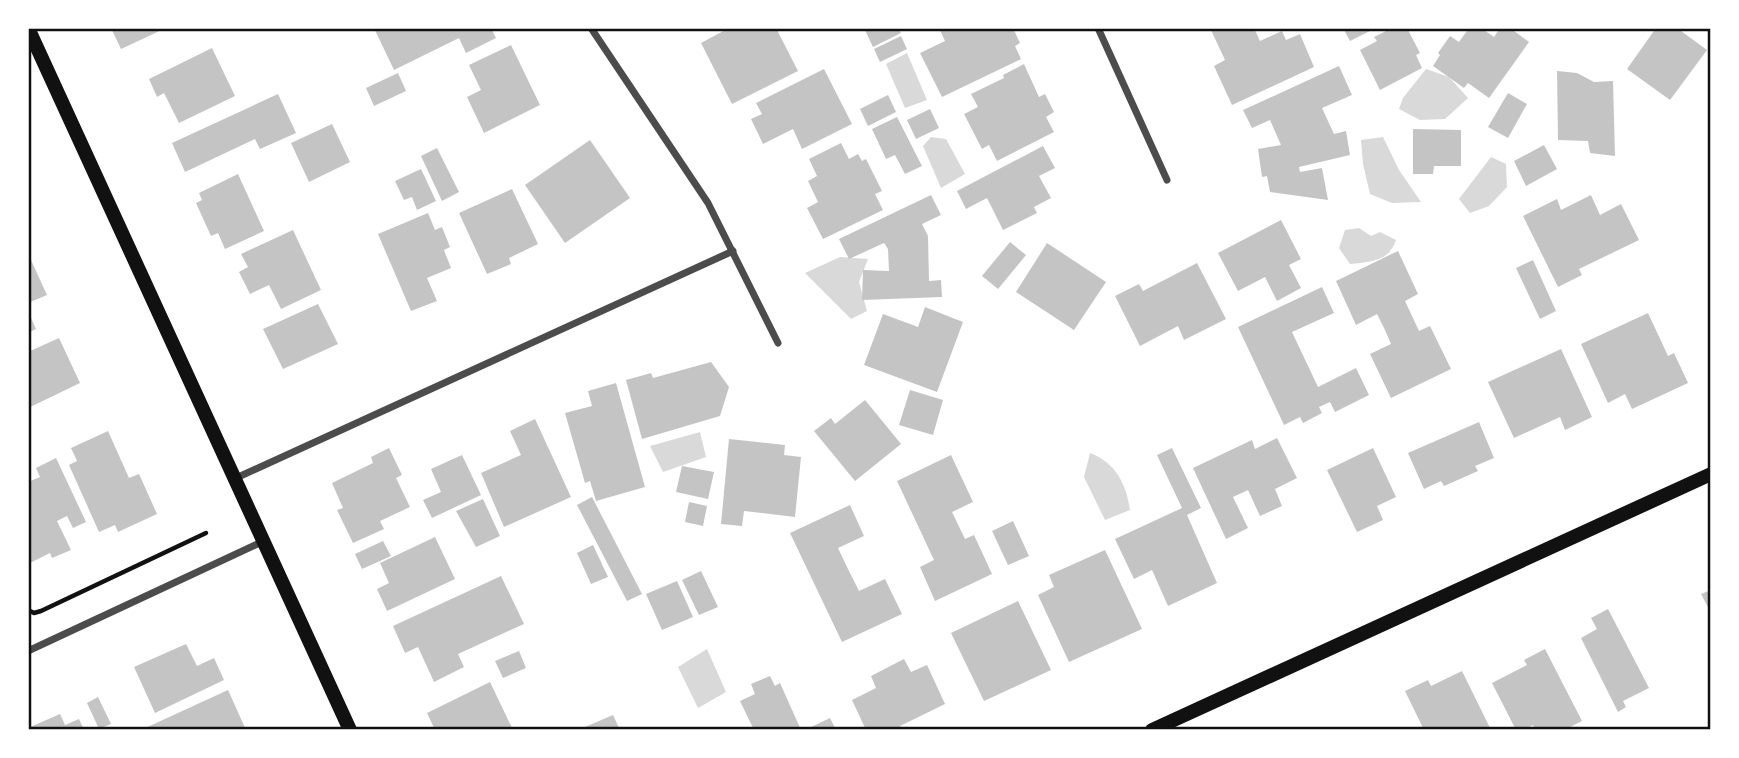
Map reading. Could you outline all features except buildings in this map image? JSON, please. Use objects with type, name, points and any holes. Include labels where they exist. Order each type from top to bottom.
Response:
[{"type":"main road","points":[[28,28],[350,730]]},
{"type":"main road","points":[[1152,730],[1711,474]]},
{"type":"street","points":[[591,28],[698,187],[778,343]]},
{"type":"street","points":[[1098,28],[1167,180]]},
{"type":"street","points":[[236,478],[733,251]]},
{"type":"street","points":[[28,650],[264,541]]},
{"type":"path","points":[[28,610],[41,611],[206,533]]},
{"type":"shaded area","points":[[907,53],[927,100],[905,108],[886,64]]},
{"type":"shaded area","points":[[1426,69],[1449,77],[1468,98],[1445,119],[1420,120],[1399,109],[1403,98]]},
{"type":"shaded area","points":[[931,137],[946,139],[965,174],[941,188],[923,146]]},
{"type":"shaded area","points":[[1383,137],[1399,170],[1421,202],[1392,203],[1370,194],[1361,140]]},
{"type":"shaded area","points":[[1491,157],[1506,164],[1507,187],[1489,206],[1470,213],[1459,199]]},
{"type":"shaded area","points":[[1359,228],[1371,236],[1380,232],[1396,240],[1389,253],[1378,260],[1350,264],[1339,248],[1345,230]]},
{"type":"shaded area","points":[[840,257],[868,259],[859,282],[867,311],[851,319],[805,273]]},
{"type":"shaded area","points":[[700,432],[706,457],[663,472],[650,446]]},
{"type":"shaded area","points":[[1090,453],[1107,462],[1118,476],[1126,492],[1130,510],[1105,520],[1084,477]]},
{"type":"shaded area","points":[[707,649],[726,692],[698,708],[678,667]]}]
